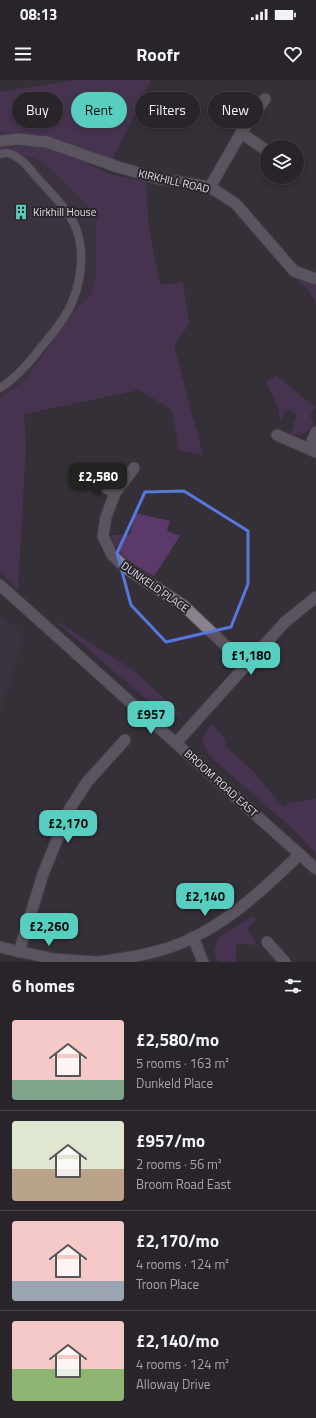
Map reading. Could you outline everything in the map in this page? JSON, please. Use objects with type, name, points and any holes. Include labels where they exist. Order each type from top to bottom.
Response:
[{"type":"street","points":[[210,187],[241,133],[265,99]]},
{"type":"street","points":[[241,133],[260,146]]},
{"type":"street","name":"KIRKHILL ROAD","points":[[0,141],[18,139],[47,142],[118,168],[156,178],[210,187],[236,204],[294,271],[316,279]]},
{"type":"street","points":[[277,435],[313,450],[316,432]]},
{"type":"street","name":"DUNKELD PLACE","points":[[134,468],[115,493],[106,517],[103,536],[112,555],[126,568],[184,606],[245,664]]},
{"type":"street","points":[[94,480],[115,493]]},
{"type":"street","name":"BROOM ROAD EAST","points":[[0,585],[316,869]]},
{"type":"street","points":[[176,743],[245,664],[285,622],[316,597]]},
{"type":"street","points":[[19,952],[43,874],[69,810],[89,779],[125,740]]},
{"type":"street","points":[[0,947],[54,960],[98,962],[154,952],[193,937],[230,916],[258,895],[300,854]]},
{"type":"street","points":[[193,937],[203,962]]},
{"type":"street","points":[[267,942],[285,962]]},
{"type":"lane","points":[[0,154],[2,153],[17,157],[61,203],[79,237],[81,263],[77,288],[64,319],[29,363],[8,384],[0,388]]},
{"type":"highlighted area","points":[[184,491],[248,531],[248,584],[231,627],[166,642],[131,605],[117,553],[145,492]]},
{"type":"shaded area","points":[[76,80],[151,80],[145,92],[135,92],[135,113],[112,161],[59,139],[17,133],[0,133],[0,92]]},
{"type":"shaded area","points":[[30,145],[58,151],[110,174],[146,182],[149,229],[160,285],[183,282],[189,324],[174,346],[203,455],[179,450],[172,410],[139,390],[24,414],[26,446],[18,590],[0,572],[0,397],[25,381],[73,313],[92,293],[96,274],[95,239],[97,214],[45,163],[20,153],[0,151],[0,147]]},
{"type":"shaded area","points":[[0,151],[20,153],[45,163],[97,214],[95,239],[96,274],[92,293],[73,313],[25,381],[0,397]]},
{"type":"shaded area","points":[[294,276],[316,285],[316,304],[309,291]]},
{"type":"shaded area","points":[[276,375],[315,407],[310,416],[314,423],[305,433],[299,435],[291,434],[297,414],[286,409],[281,422],[278,408],[266,382]]},
{"type":"shaded area","points":[[135,513],[170,521],[167,531],[180,536],[154,576],[128,560],[118,549],[111,535],[130,535]]},
{"type":"shaded area","points":[[0,614],[21,632],[24,638],[0,714]]},
{"type":"shaded area","points":[[53,619],[133,670],[182,715],[165,715]]},
{"type":"shaded area","points":[[212,724],[226,740],[225,746],[252,770],[283,807],[289,803],[316,799],[316,854],[292,828],[209,754],[204,746],[203,738]]},
{"type":"shaded area","points":[[253,916],[256,919],[247,929],[256,942],[253,945],[237,943],[235,962],[218,962],[214,949],[220,936]]},
{"type":"place","name":"Kirkhill House","points":[[21,212]]}]
